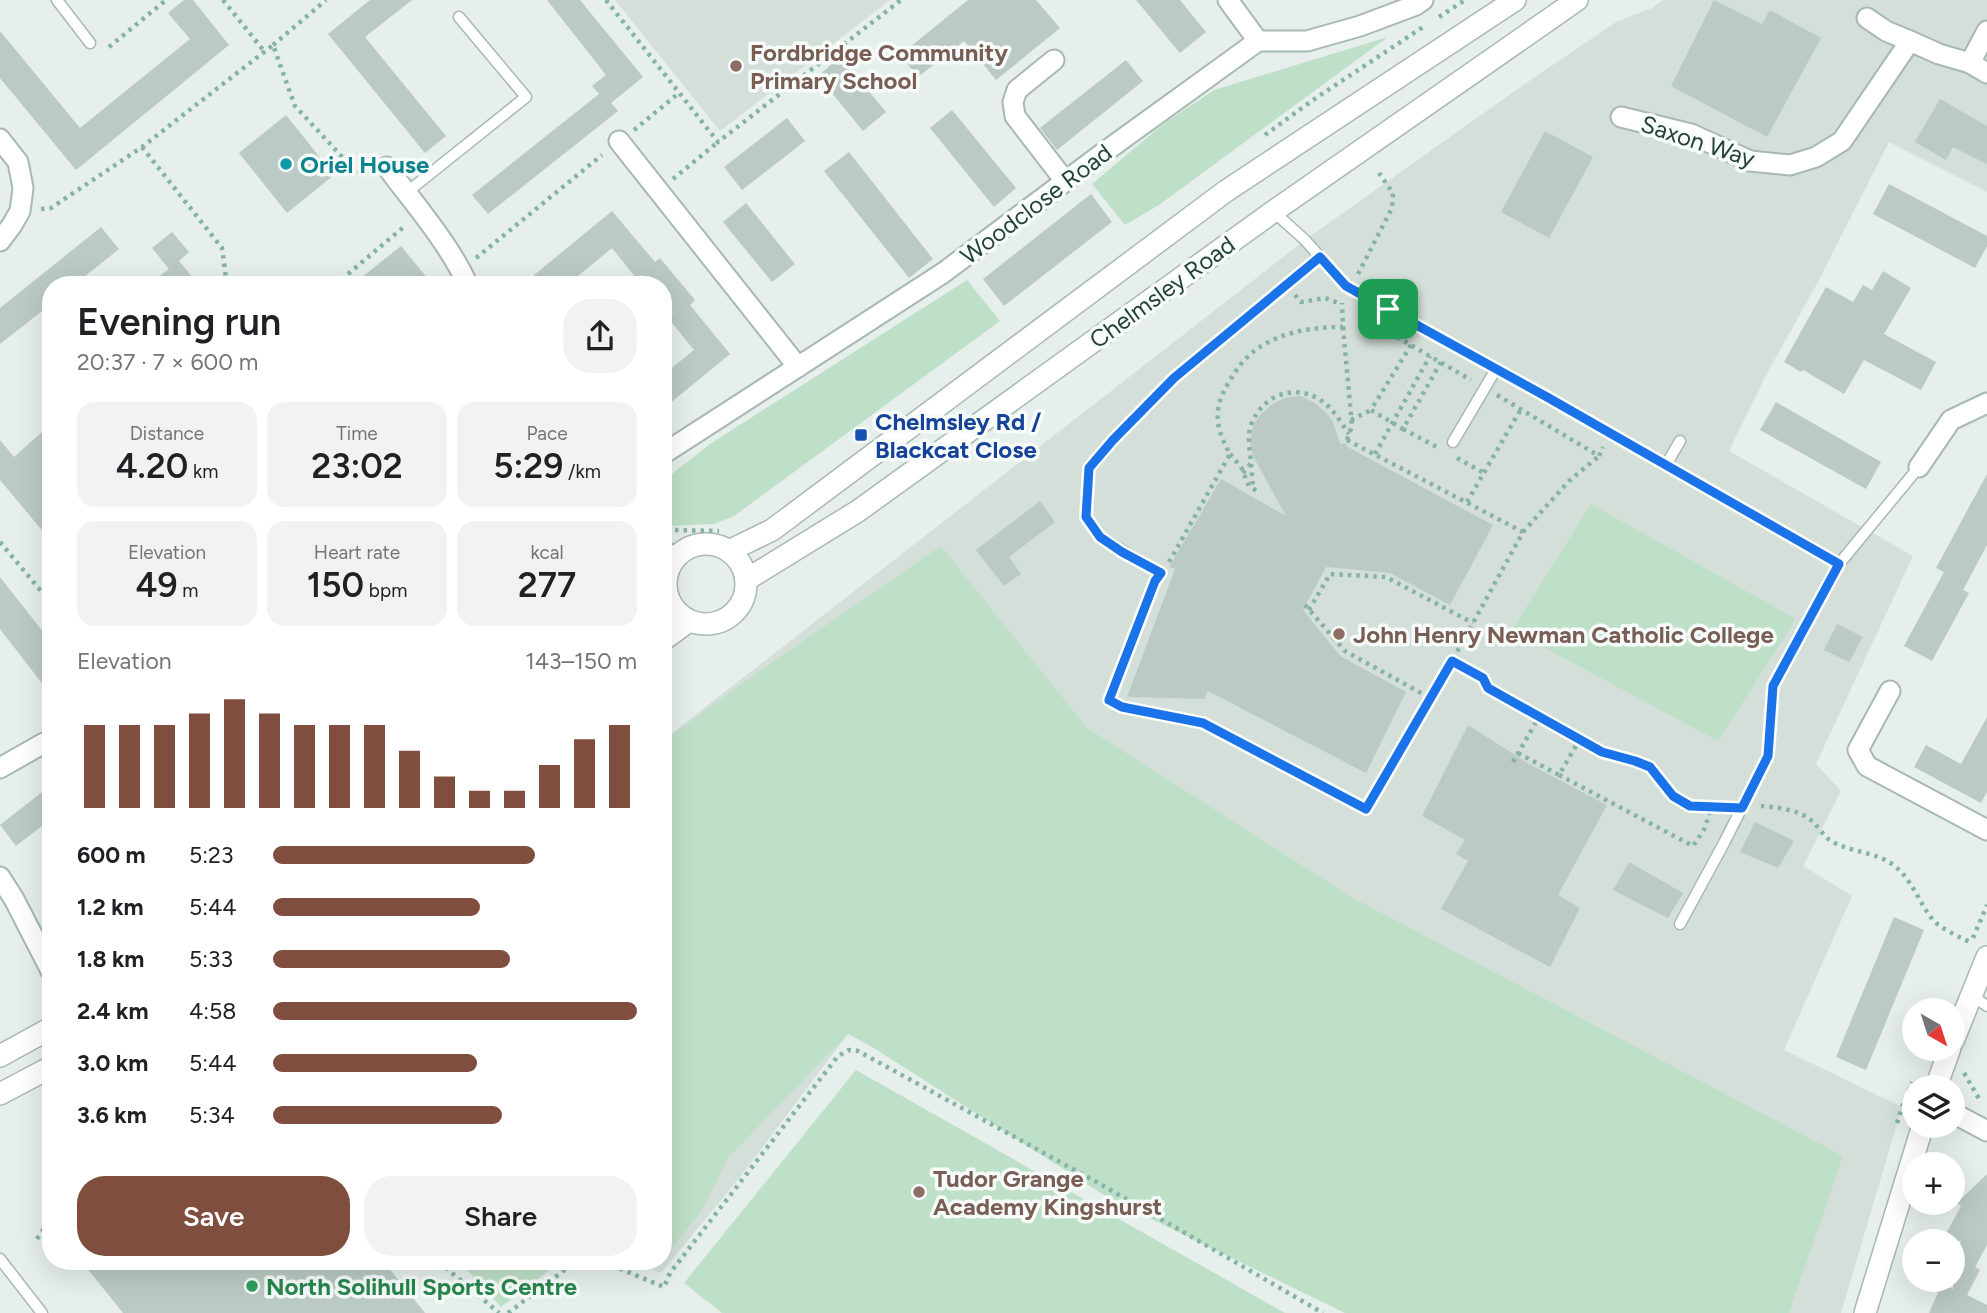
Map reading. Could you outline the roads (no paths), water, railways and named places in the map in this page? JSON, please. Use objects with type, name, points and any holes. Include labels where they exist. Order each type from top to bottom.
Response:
[{"type":"street","points":[[1228,0],[1258,41],[1307,41],[1360,26],[1423,0]]},
{"type":"street","name":"Chelmsley Road","points":[[729,551],[772,530],[1226,191],[1515,0]]},
{"type":"street","name":"Chelmsley Road","points":[[746,580],[858,511],[1274,211],[1577,0]]},
{"type":"street","points":[[1867,18],[1886,31],[1978,68],[1987,31]]},
{"type":"street","name":"Woodclose Road","points":[[672,448],[943,273],[1258,41]]},
{"type":"street","name":"Saxon Way","points":[[1621,117],[1691,134],[1750,162],[1790,165],[1816,157],[1842,141],[1910,41]]},
{"type":"street","points":[[1054,60],[1017,90],[1013,102],[1015,116],[1065,181]]},
{"type":"street","points":[[0,139],[18,162],[23,188],[20,211],[0,241]]},
{"type":"street","points":[[619,141],[798,367]]},
{"type":"street","points":[[387,167],[422,212],[463,276]]},
{"type":"street","points":[[1919,467],[1951,420],[1987,403]]},
{"type":"street","points":[[672,553],[697,544],[713,544],[729,551],[741,564],[746,580],[743,601],[729,617],[715,624],[689,621],[682,618],[672,607]]},
{"type":"street","points":[[672,633],[689,621]]},
{"type":"street","points":[[1890,691],[1858,750],[1867,766],[1987,830]]},
{"type":"street","points":[[0,768],[42,744]]},
{"type":"street","points":[[0,877],[42,953]]},
{"type":"street","points":[[1965,1022],[1979,1000],[1979,950]]},
{"type":"street","points":[[0,1056],[42,1033]]},
{"type":"street","points":[[0,1094],[42,1072]]},
{"type":"street","points":[[1965,1120],[1987,1131]]},
{"type":"street","points":[[1866,1313],[1919,1138]]},
{"type":"lane","points":[[57,0],[90,43]]},
{"type":"lane","points":[[406,193],[526,97],[459,17]]},
{"type":"lane","points":[[1274,211],[1350,288],[1839,564]]},
{"type":"lane","points":[[1161,573],[1100,537],[1086,517],[1089,468],[1174,378],[1320,257]]},
{"type":"lane","points":[[1388,309],[1400,287]]},
{"type":"lane","points":[[1454,442],[1496,369]]},
{"type":"lane","points":[[1666,465],[1680,441]]},
{"type":"lane","points":[[1680,923],[1768,756],[1773,686],[1839,564],[1919,467]]},
{"type":"lane","points":[[0,1259],[42,1313]]},
{"type":"place","name":"Fordbridge Community Primary School","points":[[736,66]]},
{"type":"place","name":"Oriel House","points":[[286,164]]},
{"type":"place","name":"Chelmsley Rd / Blackcat Close","points":[[861,435]]},
{"type":"place","name":"John Henry Newman Catholic College","points":[[1339,634]]},
{"type":"place","name":"Tudor Grange Academy Kingshurst","points":[[919,1192]]},
{"type":"place","name":"North Solihull Sports Centre","points":[[252,1286]]}]
